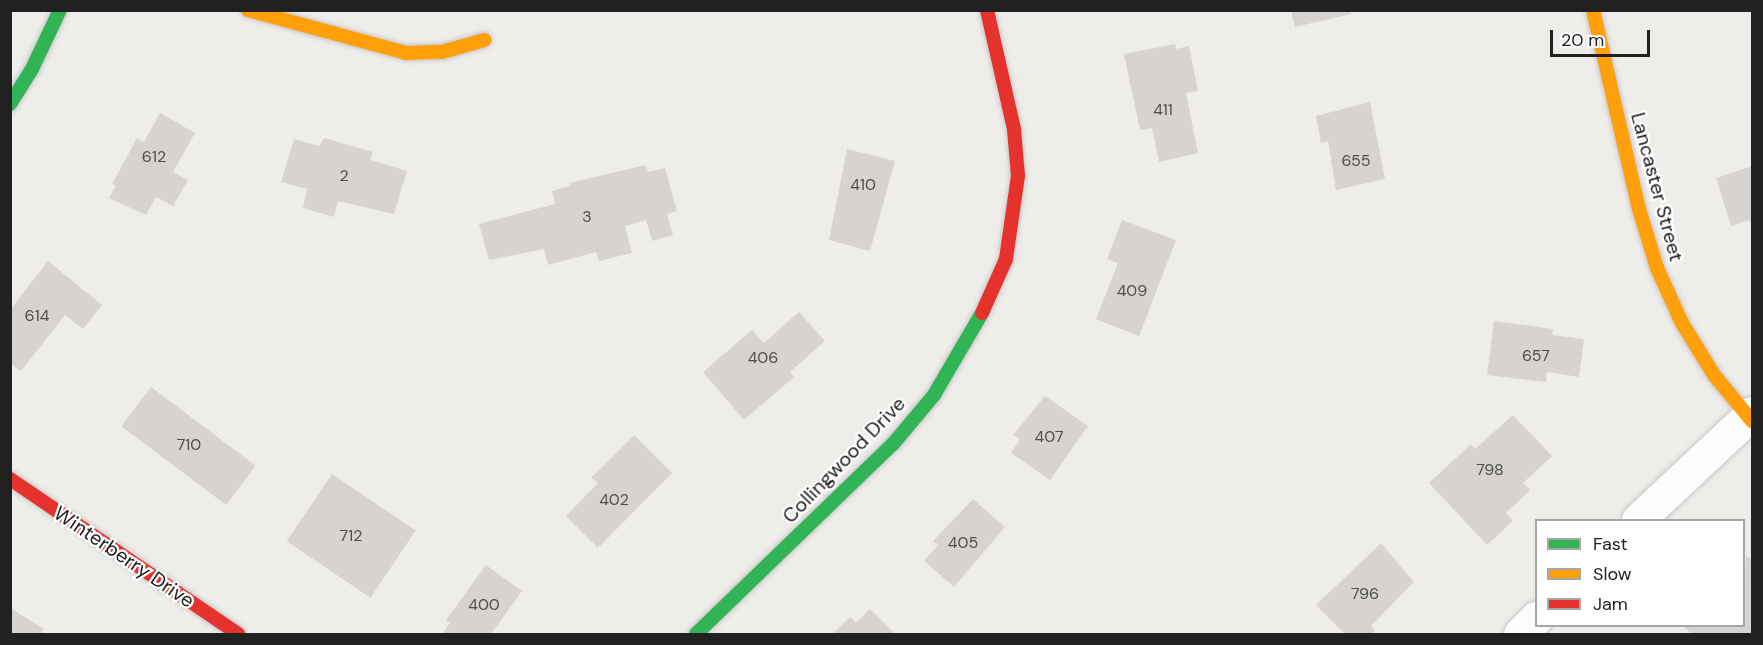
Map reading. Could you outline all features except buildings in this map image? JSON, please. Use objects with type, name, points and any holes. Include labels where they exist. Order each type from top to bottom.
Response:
[{"type":"street","points":[[10,104],[31,71],[60,10]]},
{"type":"street","points":[[248,10],[406,53],[442,52],[484,40]]},
{"type":"street","name":"Collingwood Drive","points":[[696,634],[893,444],[934,395],[975,329],[1006,259],[1018,176],[1014,129],[987,10]]},
{"type":"street","name":"Lancaster Street","points":[[1593,10],[1639,209],[1657,268],[1682,323],[1714,375],[1751,417]]},
{"type":"street","points":[[1639,519],[1751,417]]},
{"type":"street","name":"Winterberry Drive","points":[[10,479],[238,634]]},
{"type":"street","points":[[1520,634],[1535,619]]},
{"type":"traffic: fast","points":[[10,104],[31,71],[60,10]]},
{"type":"traffic: fast","points":[[696,634],[893,444],[934,395],[982,313]]},
{"type":"traffic: slow","points":[[248,10],[406,53],[442,52],[484,40]]},
{"type":"traffic: slow","points":[[1593,10],[1639,209],[1657,268],[1682,323],[1714,375],[1752,421]]},
{"type":"traffic: jam","points":[[982,313],[1006,259],[1018,176],[1014,129],[987,10]]},
{"type":"traffic: jam","points":[[10,479],[238,634]]}]
